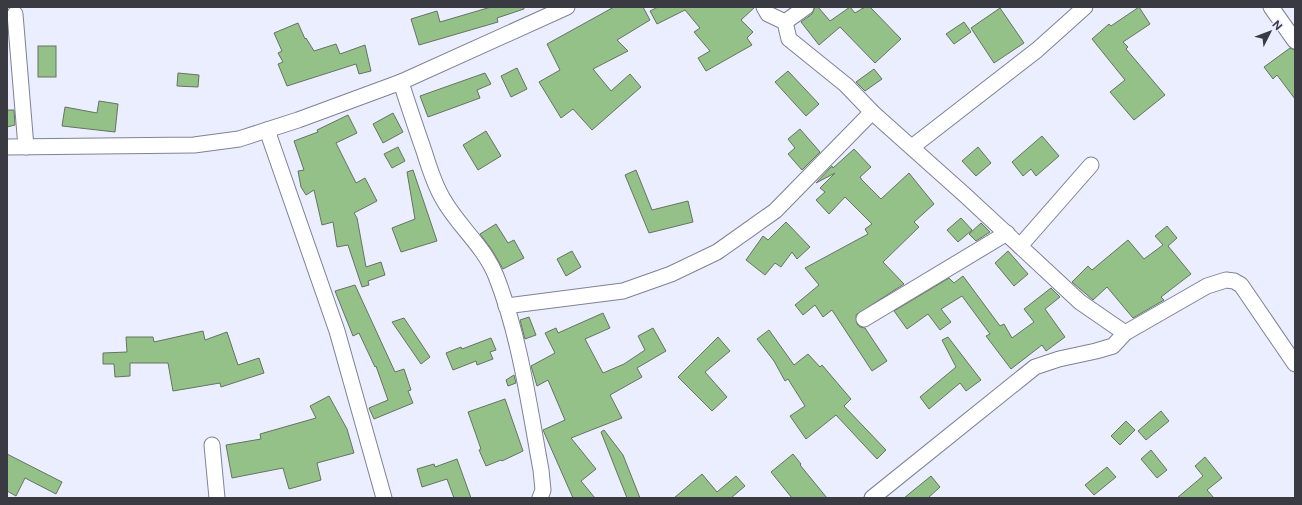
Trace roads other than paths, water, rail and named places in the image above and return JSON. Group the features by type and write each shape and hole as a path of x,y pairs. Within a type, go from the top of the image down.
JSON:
{"street":[{"path":"7,147 194,145 239,139 401,82 567,7"},
{"path":"764,7 768,14 785,22"},
{"path":"785,22 806,7"},
{"path":"912,147 1037,50 1085,7"},
{"path":"1270,7 1295,41"},
{"path":"15,14 26,147"},
{"path":"785,22 789,39 846,85 872,112 1007,233 1080,302 1125,333"},
{"path":"401,82 433,177 442,199 458,221 480,246 495,274 506,306 521,367 541,470 544,496"},
{"path":"506,306 622,291 671,274 717,252 775,211 872,112"},
{"path":"267,130 337,331 384,498"},
{"path":"1020,246 1091,165"},
{"path":"864,319 1007,233"},
{"path":"872,498 1035,367 1060,358 1096,352 1113,346 1125,333 1207,286 1226,280 1234,281 1241,285 1295,364"},
{"path":"212,445 217,498"}]}
